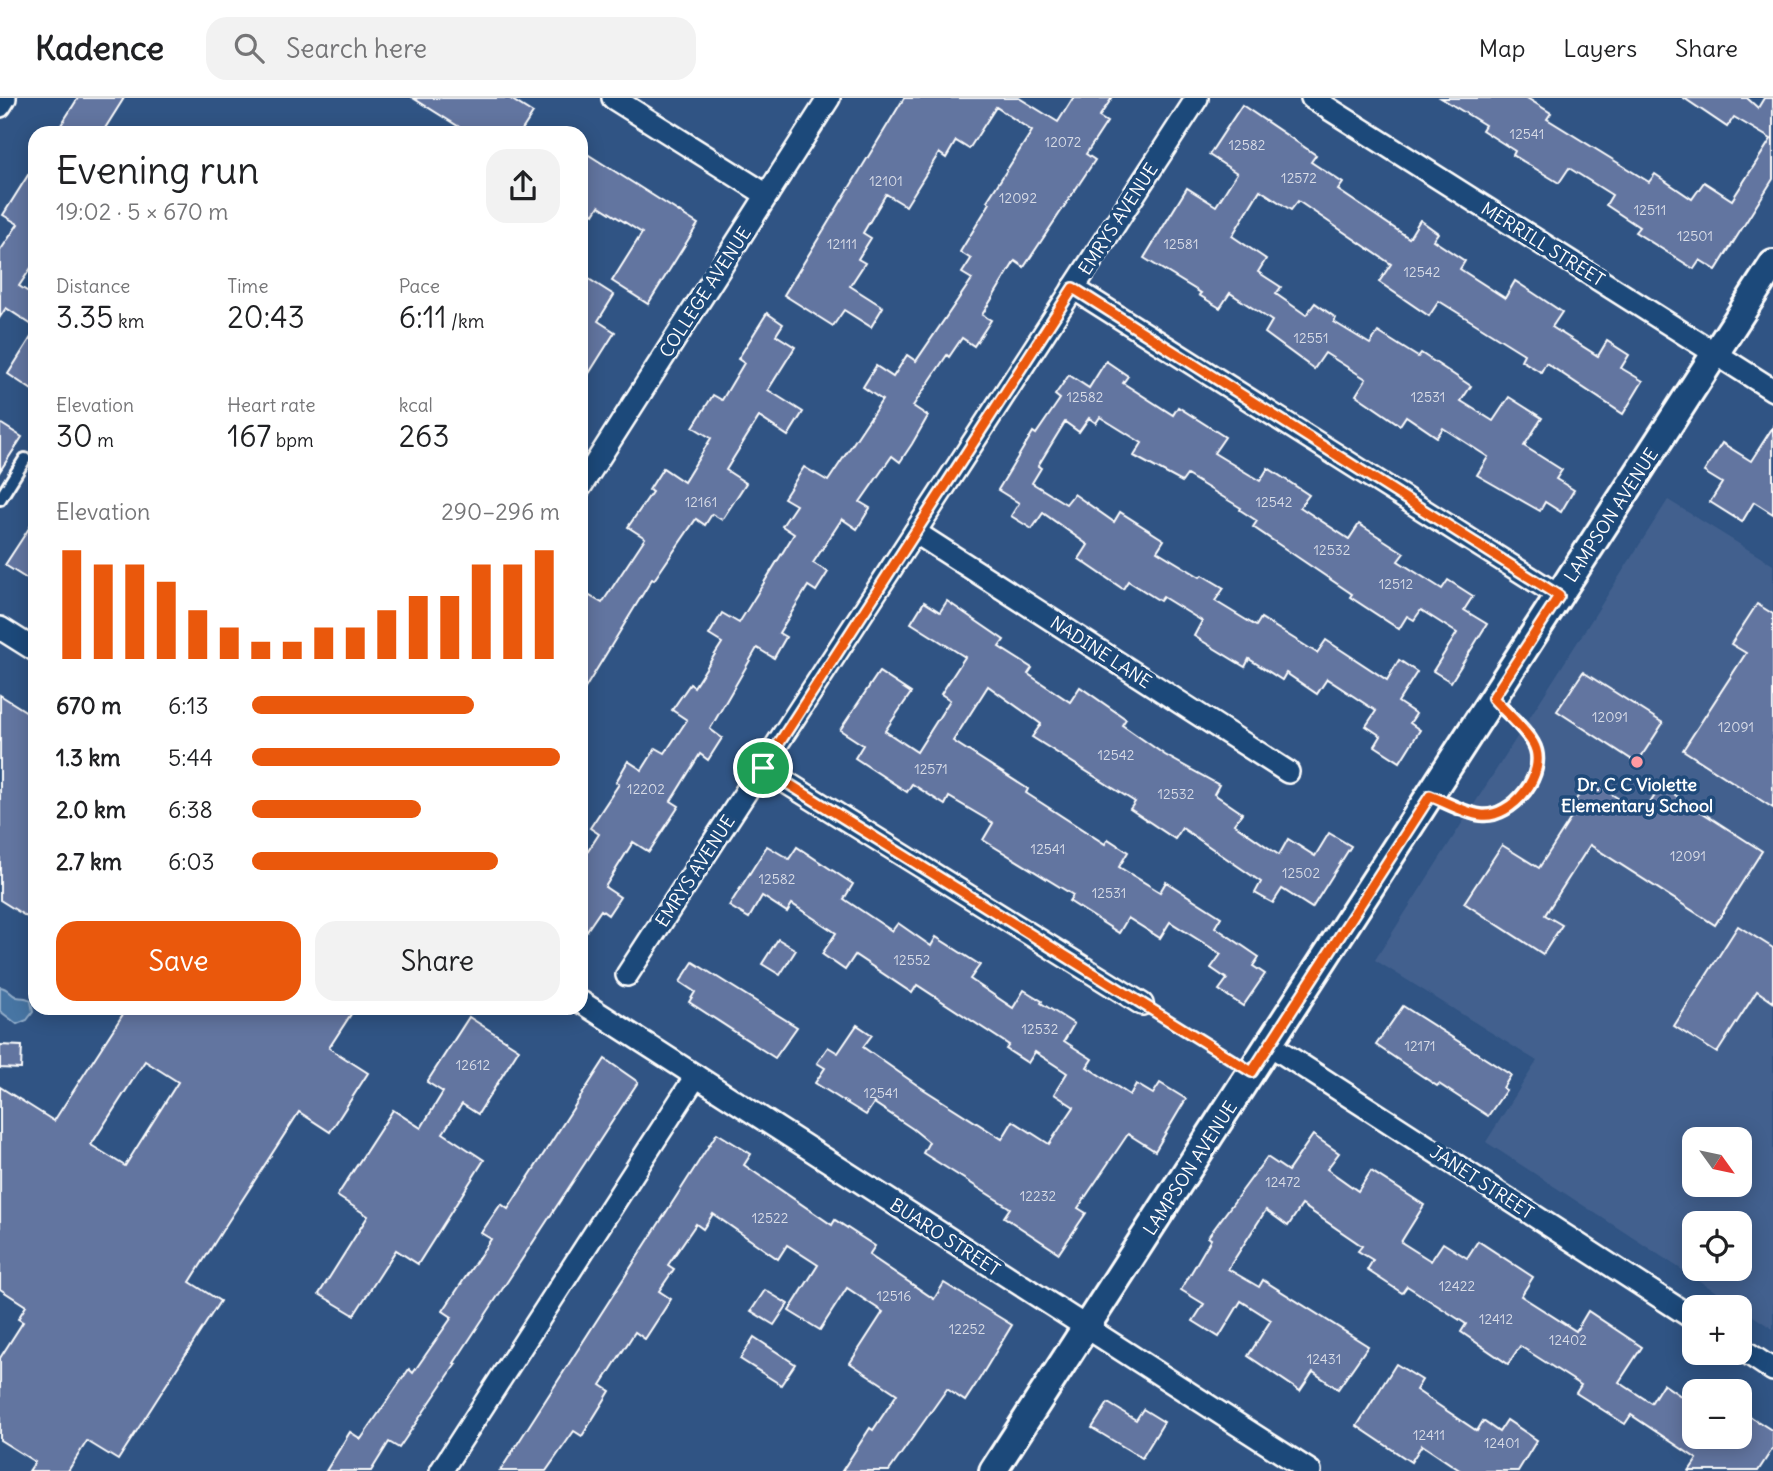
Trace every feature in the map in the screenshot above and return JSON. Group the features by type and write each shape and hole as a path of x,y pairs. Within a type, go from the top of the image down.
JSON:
{"street":[{"path":"0,106 5,98"},
{"path":"613,98 767,195"},
{"name":"COLLEGE AVENUE","path":"588,475 829,98"},
{"name":"EMRYS AVENUE","path":"627,975 1197,98"},
{"name":"MERRILL STREET","path":"1312,98 1773,390"},
{"name":"LAMPSON AVENUE","path":"993,1471 1773,264"},
{"path":"1073,288 1559,596"},
{"name":"NADINE LANE","path":"915,532 1288,772"},
{"path":"0,628 28,646"},
{"path":"763,768 1142,1004"},
{"name":"BUARO STREET","path":"588,1007 1310,1471"},
{"name":"JANET STREET","path":"1270,1045 1682,1311"},
{"path":"441,1471 695,1076"},
{"path":"1752,1356 1773,1370"}],"lane":[{"path":"0,499 24,459"},
{"path":"1430,796 1481,815 1498,813 1526,790 1537,761 1534,744 1493,698"}],"path":[{"path":"1142,1004 1252,1072"}],"shaded area":[{"name":"Dr. C C Violette Elementary School","path":"1668,500 1773,565 1773,1329 1752,1315 1752,1295 1721,1295 1699,1281 1752,1281 1752,1211 1682,1211 1682,1270 1486,1142 1537,1061 1375,960"},
{"path":"0,987 17,997 28,999 28,1015 31,1015 27,1020 17,1024 0,1011"}],"building":[{"path":"78,98 124,98 106,126 60,126"},
{"path":"413,98 509,98 533,113 525,126 458,126"},
{"path":"904,98 1019,98 1058,122 1073,98 1112,98 1099,117 1107,122 1086,154 1095,160 1024,267 1015,261 982,315 991,320 974,346 962,338 949,357 947,355 913,406 928,416 912,444 900,462 892,456 860,502 870,508 857,529 842,519 813,563 828,572 816,591 808,586 779,633 786,637 774,658 757,648 710,729 722,738 708,760 700,754 671,801 679,806 649,852 633,842 605,887 620,897 608,915 601,910 588,929 588,851 599,834 590,828 619,784 616,782 628,761 642,770 656,748 665,753 687,720 672,710 690,684 694,687 722,643 709,635 722,613 739,623 794,534 782,526 796,505 784,498 804,467 828,481 882,400 863,387 876,366 893,377 907,355 916,361 972,279 962,273 971,259 960,252 990,203 987,201 1032,131 996,107 969,149 956,141 946,158 939,153 906,206 886,194 863,233 871,238 858,259 865,263 850,286 883,307 871,327 844,310 833,326 784,295"},
{"path":"1441,98 1527,98 1551,113 1547,119 1649,182 1655,174 1692,199 1704,182 1732,200 1771,139 1734,117 1727,127 1684,98 1747,98 1758,108 1764,98 1773,98 1773,179 1716,270 1700,260 1694,269 1635,232 1639,227 1606,205 1612,195 1569,168 1559,183 1513,155 1515,151 1482,130 1485,125"},
{"path":"1242,105 1316,155 1311,162 1343,183 1338,190 1409,238 1420,220 1438,233 1433,240 1465,261 1460,269 1505,298 1515,281 1562,312 1552,327 1598,356 1607,341 1629,355 1621,368 1643,381 1623,414 1546,363 1541,372 1521,360 1524,354 1439,301 1429,316 1379,282 1391,264 1298,201 1291,210 1260,190 1232,236 1266,259 1258,272 1281,287 1276,294 1306,315 1315,303 1336,318 1334,322 1370,344 1378,332 1418,357 1421,353 1471,386 1461,401 1493,421 1509,397 1542,418 1524,446 1562,470 1556,479 1574,490 1561,512 1545,502 1540,511 1477,475 1488,457 1443,428 1437,437 1406,416 1400,425 1356,395 1366,379 1325,353 1314,369 1265,333 1272,321 1230,293 1220,308 1144,258 1187,188 1216,206 1237,173 1209,155"},
{"path":"588,154 698,224 648,304 612,281 642,233 599,206 594,214 588,211"},
{"path":"28,175 28,272 19,286 28,292 28,322 6,308 0,317 0,251 18,224 3,215"},
{"path":"588,278 614,295 598,321 615,332 588,375"},
{"path":"767,313 783,324 776,335 795,347 768,390 803,412 788,436 759,417 726,470 746,483 722,520 712,514 705,525 696,519 654,580 652,579 588,684 588,595 602,603 645,538 628,527 652,492 649,490 663,468 684,482 711,438 693,427 713,395 722,400 744,363 738,359"},
{"path":"28,342 28,387 8,374"},
{"path":"1106,361 1128,376 1123,383 1173,415 1178,407 1225,437 1214,453 1260,481 1268,468 1309,495 1300,507 1349,539 1359,524 1404,553 1398,561 1442,589 1448,580 1473,596 1464,610 1487,624 1451,682 1433,671 1457,633 1421,610 1414,620 1407,616 1399,629 1253,527 1257,521 1240,510 1241,508 1187,475 1182,482 1134,456 1142,443 1100,417 1096,423 1089,418 1079,432 1065,422 1038,466 1041,468 1032,483 1066,504 1074,494 1114,522 1120,512 1164,540 1157,551 1224,588 1215,601 1256,626 1261,618 1317,653 1326,640 1387,680 1399,660 1417,672 1398,702 1416,714 1410,723 1420,730 1400,762 1375,746 1381,736 1366,726 1376,711 1327,679 1317,694 1286,673 1282,680 1249,659 1245,667 1194,636 1202,621 1163,597 1160,601 1128,581 1123,589 1079,559 1088,545 1043,513 1032,529 1011,516 1019,503 998,490 1033,432 1036,434 1060,399 1055,395 1069,375 1089,388"},
{"path":"0,423 22,437 0,471"},
{"path":"1773,427 1773,514 1754,502 1742,522 1710,502 1722,483 1704,472 1722,443 1751,461"},
{"path":"28,530 28,580 5,565"},
{"path":"947,601 1004,640 999,647 1032,668 1028,674 1070,702 1080,687 1126,719 1122,725 1165,755 1219,785 1214,794 1242,813 1234,824 1279,855 1288,839 1315,856 1329,833 1351,846 1312,908 1282,889 1273,903 1255,893 1261,882 1182,828 1175,839 1130,809 1135,802 1032,737 1041,724 988,686 953,741 1028,789 1026,793 1105,844 1108,839 1128,852 1119,867 1160,892 1166,882 1221,917 1215,927 1259,957 1253,966 1265,974 1243,1006 1219,990 1227,979 1211,968 1221,954 1170,922 1160,938 1128,918 1119,933 1069,901 1073,895 983,840 993,823 949,797 945,805 912,784 907,792 855,758 863,745 840,730 879,672 911,693 885,731 917,752 950,700 941,694 965,657 911,623 924,602 940,612"},
{"path":"1757,604 1773,614 1773,808 1683,750 1746,653 1731,644"},
{"path":"1583,672 1663,723 1637,763 1557,711"},
{"path":"0,695 28,713 28,918 0,900"},
{"path":"1589,780 1643,814 1661,786 1762,851 1715,925 1590,845 1545,915 1562,925 1543,954 1464,903 1502,845 1539,868 1580,804 1575,801"},
{"path":"767,846 789,859 797,847 853,884 844,899 892,931 898,923 931,946 936,937 980,965 970,979 1013,1008 1024,990 1042,1001 1041,1003 1074,1024 1064,1041 1092,1059 1087,1067 1130,1095 1136,1084 1153,1094 1160,1083 1186,1099 1155,1151 1128,1134 1078,1208 1086,1213 1059,1253 1004,1217 1010,1208 923,1153 929,1142 913,1129 874,1103 866,1115 815,1083 825,1068 817,1063 828,1047 838,1053 857,1025 872,1035 863,1047 1002,1139 1013,1121 1049,1144 1074,1107 1054,1094 1067,1073 1035,1052 1028,1063 1006,1049 1009,1045 917,985 912,993 855,955 845,970 822,954 836,933 792,904 787,912 762,896 749,918 729,906"},
{"path":"1738,926 1773,948 1773,1002 1757,991 1717,1053 1674,1026"},
{"path":"778,939 796,950 780,975 762,964"},
{"path":"693,962 797,1027 775,1058 689,1002 695,992 680,982"},
{"path":"1403,1006 1511,1075 1503,1088 1506,1090 1488,1116 1376,1045"},
{"path":"122,1015 350,1015 329,1048 368,1073 330,1132 299,1112 222,1231 190,1282 220,1301 118,1460 87,1441 68,1471 29,1471 35,1462 0,1440 0,1358 23,1322 18,1319 26,1306 0,1289 0,1087 54,1121","holes":["145,1061 178,1082 125,1166 91,1145"]},
{"path":"469,1017 519,1049 478,1114 462,1104 443,1133 484,1160 418,1264 396,1250 354,1315 319,1294 368,1216 337,1196 393,1110 421,1128 443,1092 427,1082"},
{"path":"0,1045 22,1046 21,1069 0,1068"},
{"path":"605,1059 638,1082 454,1363 456,1364 399,1448 389,1442 371,1471 326,1471 350,1432 361,1439 409,1369 413,1373 452,1317 443,1311 491,1239 481,1233 501,1204 508,1209"},
{"path":"717,1133 751,1154 744,1165 832,1225 835,1220 875,1246 869,1255 934,1299 944,1283 1012,1325 980,1378 965,1401 947,1389 889,1471 842,1471 870,1428 873,1430 897,1394 850,1363 883,1312 847,1288 820,1330 789,1311 818,1265 787,1245 778,1259 713,1214 703,1229 696,1224 668,1265 674,1269 659,1291 671,1299 645,1339 635,1332 601,1385 610,1391 582,1436 574,1431 546,1471 500,1471"},
{"path":"1313,1135 1339,1153 1327,1169 1358,1191 1371,1171 1424,1205 1401,1242 1431,1261 1443,1243 1467,1258 1478,1241 1533,1277 1521,1296 1576,1331 1588,1311 1642,1347 1619,1382 1651,1403 1663,1384 1682,1397 1682,1449 1631,1415 1625,1424 1576,1393 1581,1385 1520,1346 1508,1364 1461,1332 1466,1324 1407,1286 1402,1293 1367,1270 1373,1260 1358,1251 1362,1246 1302,1205 1288,1226 1266,1210 1228,1269 1259,1287 1263,1280 1368,1346 1338,1389 1313,1372 1300,1391 1248,1356 1271,1320 1241,1301 1219,1337 1193,1321 1204,1304 1181,1290 1211,1239 1208,1237 1267,1157 1288,1171"},
{"path":"765,1290 788,1304 774,1325 751,1311"},
{"path":"754,1337 795,1364 781,1385 740,1359"},
{"path":"1396,1364 1422,1380 1416,1390 1477,1431 1483,1421 1499,1432 1507,1420 1537,1440 1518,1471 1461,1471 1422,1445 1411,1462 1357,1426"},
{"path":"1108,1403 1136,1420 1143,1409 1164,1422 1142,1458 1092,1428"},
{"path":"1752,1418 1773,1431 1773,1448 1758,1471 1689,1471 1697,1459 1682,1449 1752,1449"}],"place":[{"name":"Dr. C C Violette Elementary School","path":"1637,762"}],"route":[{"path":"1073,288 1559,596 1493,698 1534,744 1537,761 1526,790 1498,813 1481,815 1430,796 1252,1072 763,768 1073,288"}]}
